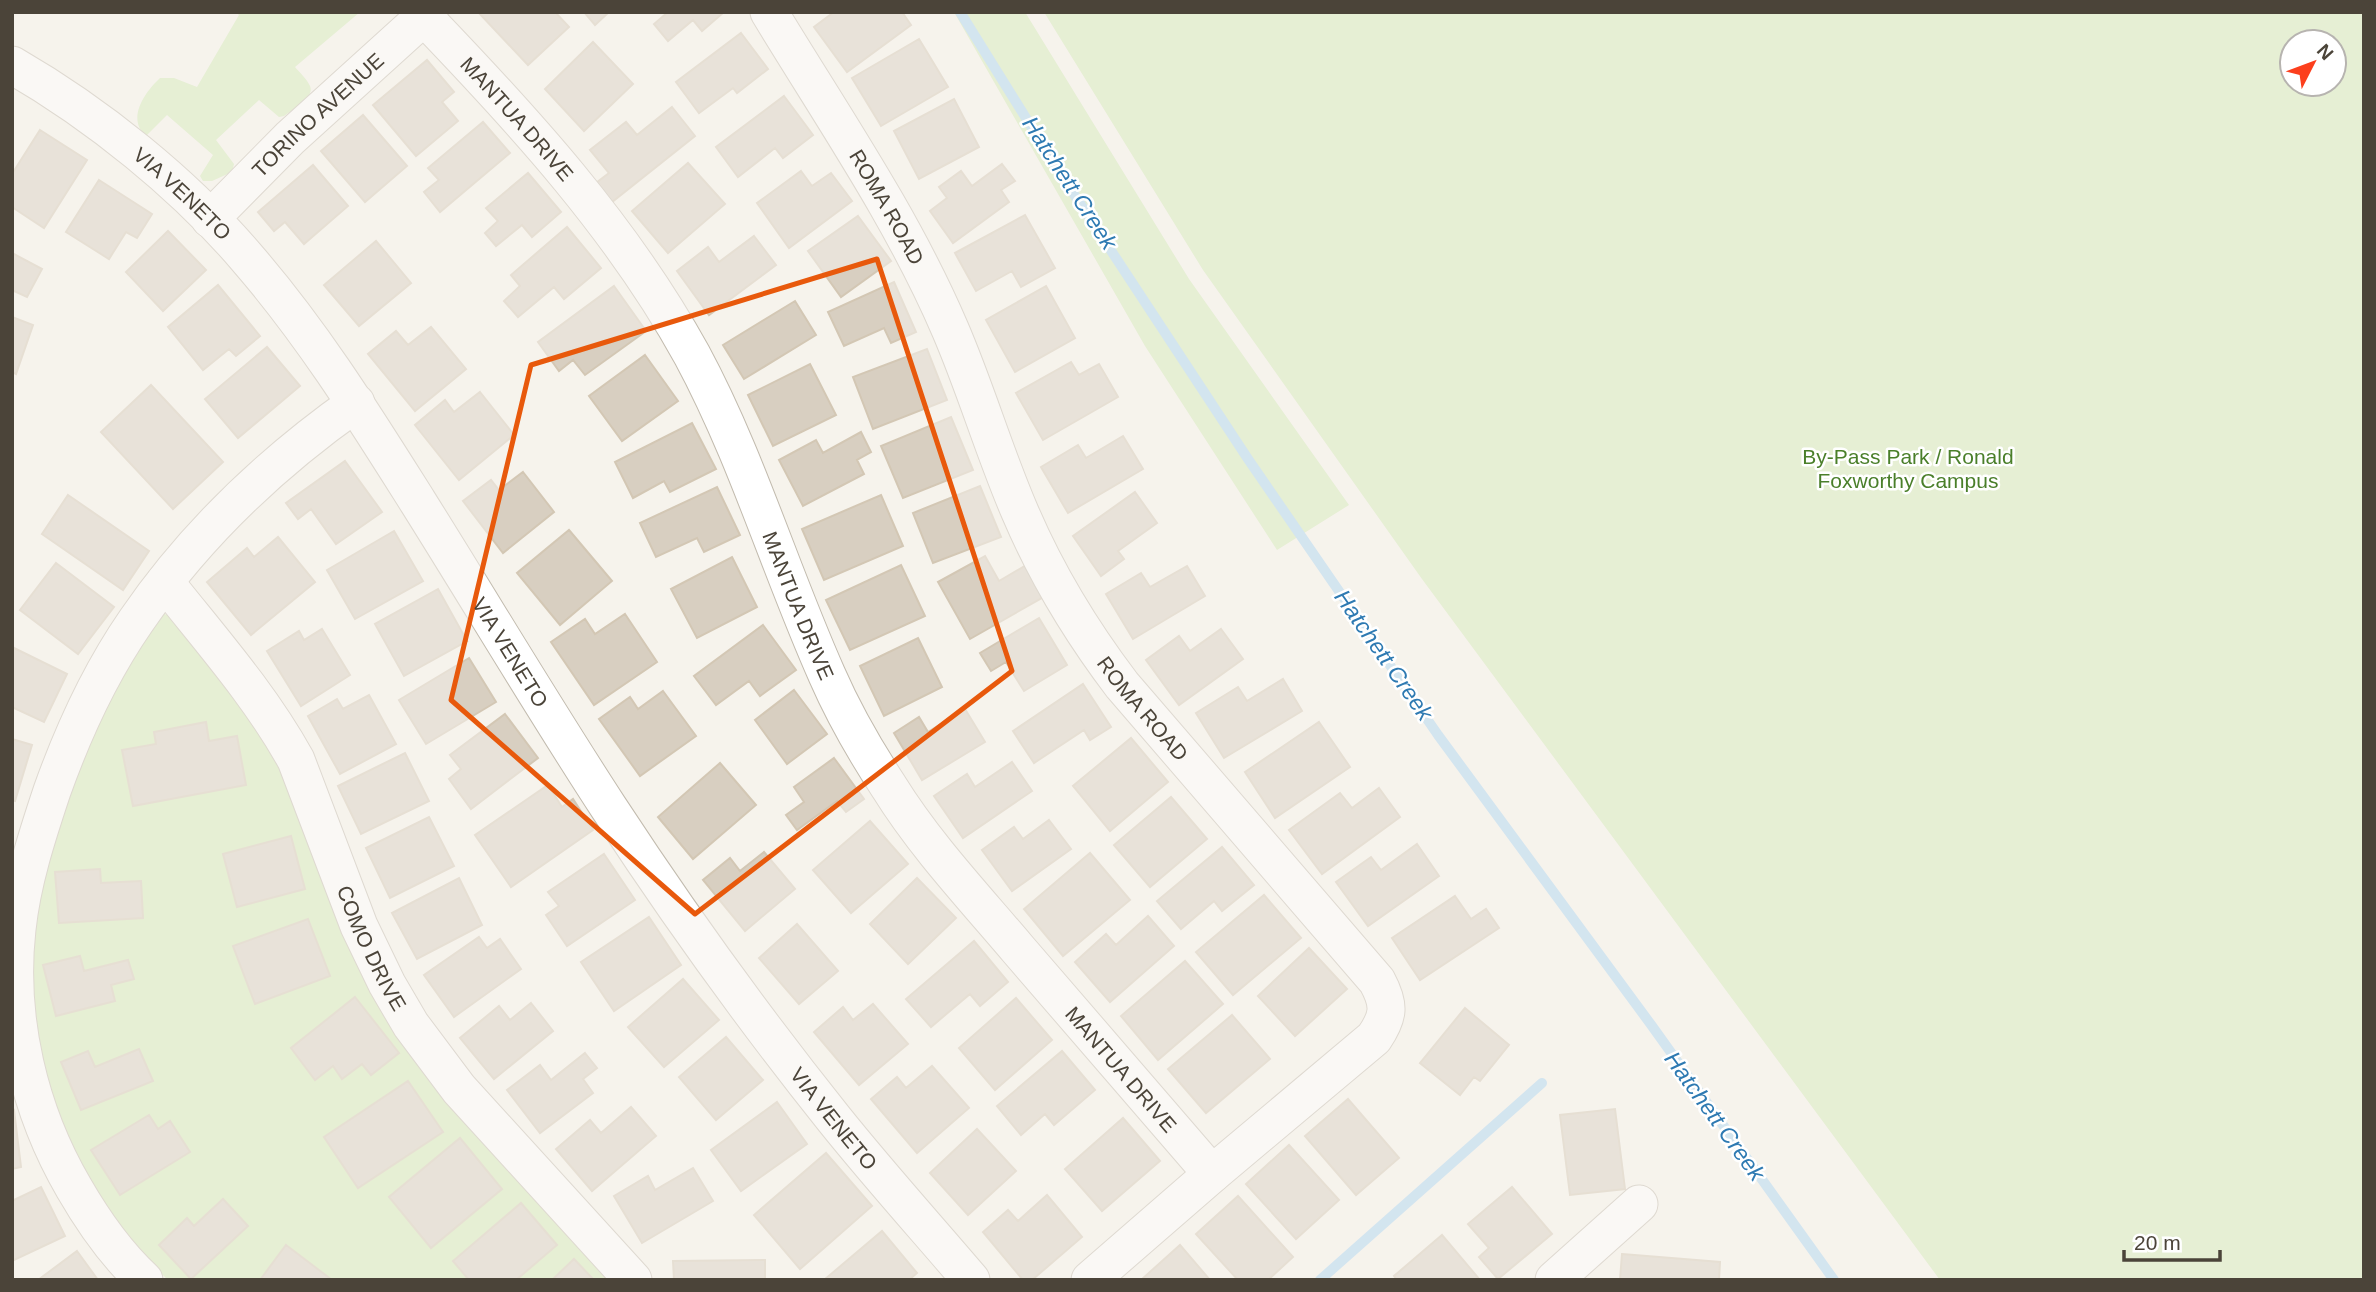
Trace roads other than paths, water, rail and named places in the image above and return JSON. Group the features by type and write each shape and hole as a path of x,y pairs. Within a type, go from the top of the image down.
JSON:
{"street":[{"name":"ROMA ROAD","path":"769,12 903,230 950,329 1021,514 1050,575 1085,632 1122,685 1377,981 1385,995 1387,1011 1383,1025 1374,1038 1090,1280"},
{"name":"MANTUA DRIVE","path":"427,14 566,172 638,269 685,345 733,444 828,678 890,789 966,888 1212,1174"},
{"name":"TORINO AVENUE","path":"210,219 290,138 427,14"},
{"name":"VIA VENETO","path":"18,81 106,129 158,172 210,219 282,301 356,403 608,807 702,946 834,1120 971,1280"},
{"path":"144,1280 112,1245 84,1205 53,1150 31,1090 17,1004 15,962 17,929 31,858 64,759 109,664 136,621 198,542 259,480 323,426 356,403"},
{"name":"COMO DRIVE","path":"165,582 256,695 283,736 296,760 370,952 411,1025 459,1090 633,1280"},
{"path":"1554,1280 1639,1205"}],"waterway":[{"name":"Hatchett Creek","path":"960,12 1062,176 1248,459 1438,735 1834,1280"},
{"path":"1320,1280 1542,1083"}],"park label":[{"name":"By-Pass Park / Ronald Foxworthy Campus","path":"1908,468"}]}
